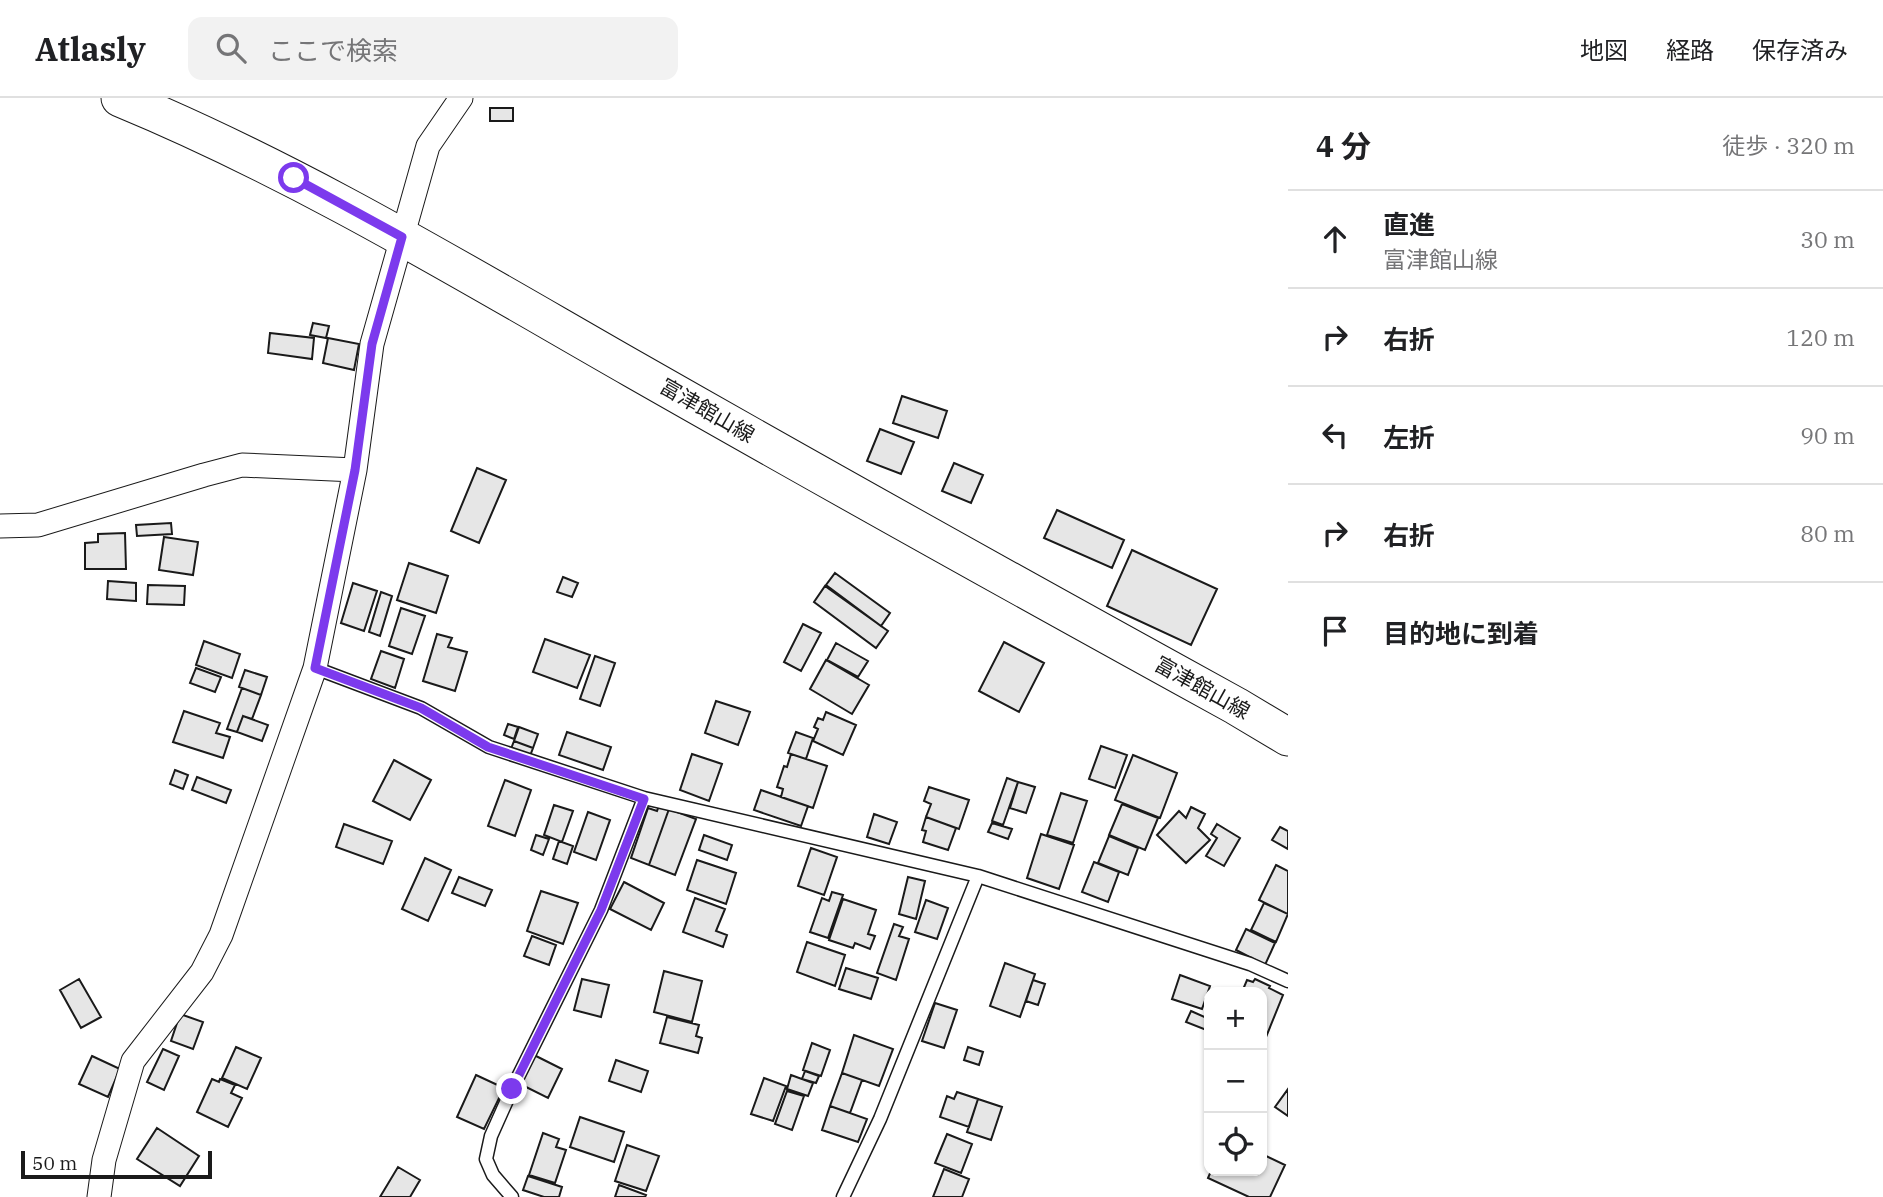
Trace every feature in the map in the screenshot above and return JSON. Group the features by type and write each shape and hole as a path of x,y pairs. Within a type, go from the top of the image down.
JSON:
{"main road":[{"name":"富津館山線","path":"120,98 294,178 402,237 828,480 1288,737"}],"street":[{"path":"99,1197 104,1160 133,1061 202,972 221,934 315,668 355,470 372,344 428,146 460,98"},
{"path":"0,526 38,525 242,465 355,470"}],"lane":[{"path":"315,668 421,708 488,747 644,799 978,876 1250,964 1288,981"},
{"path":"512,1197 493,1175 486,1159 491,1136 601,910 644,799"},
{"path":"843,1197 880,1119 978,876"}],"building":[{"path":"490,108 513,108 513,121 490,121"},
{"path":"313,323 329,326 326,338 310,335"},
{"path":"270,333 314,338 312,359 268,353"},
{"path":"328,338 359,344 354,370 323,363"},
{"path":"902,396 947,411 938,438 893,423"},
{"path":"880,429 914,442 901,474 867,461"},
{"path":"954,463 983,475 971,503 942,491"},
{"path":"477,468 506,480 479,543 451,531"},
{"path":"1057,510 1124,540 1112,568 1044,538"},
{"path":"171,523 172,534 137,536 136,525"},
{"path":"125,533 126,569 85,569 85,543 98,542 98,534"},
{"path":"164,537 198,542 193,575 159,570"},
{"path":"1132,550 1217,589 1191,645 1107,606"},
{"path":"409,563 448,576 436,613 397,600"},
{"path":"835,573 890,613 881,626 826,585"},
{"path":"563,577 578,583 572,597 557,592"},
{"path":"108,581 136,583 136,601 107,599"},
{"path":"353,583 377,591 364,631 341,623"},
{"path":"148,585 185,586 184,605 147,604"},
{"path":"825,586 888,631 876,648 814,602"},
{"path":"381,592 392,596 380,636 369,632"},
{"path":"401,608 425,616 412,654 389,646"},
{"path":"803,624 821,633 801,671 784,662"},
{"path":"437,634 452,638 448,647 467,652 455,691 423,681"},
{"path":"545,639 590,655 577,688 533,672"},
{"path":"204,641 240,654 232,678 196,665"},
{"path":"1004,642 1044,663 1019,712 979,691"},
{"path":"836,643 868,661 858,677 827,660"},
{"path":"381,651 404,659 395,688 371,679"},
{"path":"595,656 615,663 600,706 580,699"},
{"path":"826,660 869,685 852,714 810,689"},
{"path":"196,668 221,677 215,692 190,683"},
{"path":"245,670 267,677 261,695 239,687"},
{"path":"242,688 261,695 252,719 243,716 237,732 227,729"},
{"path":"716,701 750,712 738,745 705,733"},
{"path":"184,711 220,723 216,733 230,737 223,758 173,742"},
{"path":"826,712 856,725 843,755 813,741 818,729 814,727 818,718 823,720"},
{"path":"243,716 268,725 262,741 237,732"},
{"path":"508,724 518,727 514,739 504,735"},
{"path":"519,727 538,734 533,748 514,741"},
{"path":"567,732 611,747 603,770 559,755"},
{"path":"796,732 813,738 806,759 788,753"},
{"path":"514,741 533,748 530,756 511,749"},
{"path":"1101,746 1127,755 1115,788 1089,779"},
{"path":"692,754 722,764 709,801 680,790"},
{"path":"791,754 827,766 813,808 781,797 783,789 777,787"},
{"path":"1133,755 1177,773 1160,818 1115,800"},
{"path":"394,760 431,780 410,820 373,801"},
{"path":"175,770 188,775 183,789 170,784"},
{"path":"197,777 231,790 226,803 192,790"},
{"path":"1007,778 1018,782 1003,825 992,821"},
{"path":"505,780 531,790 515,836 488,826"},
{"path":"1018,782 1035,787 1026,813 1010,808"},
{"path":"929,787 969,800 959,829 926,817 931,804 924,801"},
{"path":"761,790 808,806 801,826 754,810"},
{"path":"1061,793 1087,801 1073,843 1047,835"},
{"path":"1122,804 1158,818 1145,850 1109,835"},
{"path":"554,805 573,811 562,842 544,835"},
{"path":"659,806 669,809 649,865 631,858 648,808 657,811"},
{"path":"1191,807 1205,814 1198,828 1210,840 1186,863 1157,835 1179,811 1186,818"},
{"path":"669,809 696,819 675,875 649,865"},
{"path":"588,812 610,820 596,860 574,852"},
{"path":"874,814 897,822 889,844 867,837"},
{"path":"926,817 956,828 948,850 923,842 926,831 922,830"},
{"path":"992,823 1012,829 1008,839 988,832"},
{"path":"344,824 392,841 383,864 336,847"},
{"path":"1217,824 1240,838 1224,866 1206,856 1217,838 1211,834"},
{"path":"1280,827 1288,831 1288,849 1272,840"},
{"path":"1041,834 1074,845 1059,889 1027,878"},
{"path":"536,835 549,839 543,855 531,850"},
{"path":"704,835 732,845 727,860 699,850"},
{"path":"1109,836 1138,848 1128,875 1098,863"},
{"path":"559,841 573,846 567,864 553,859"},
{"path":"811,848 837,857 824,895 798,886"},
{"path":"425,858 451,870 428,921 402,909"},
{"path":"697,860 736,873 726,904 687,890"},
{"path":"1094,862 1119,872 1108,902 1082,892"},
{"path":"1276,865 1288,871 1288,914 1259,900"},
{"path":"459,877 492,890 485,906 452,893"},
{"path":"908,877 925,881 916,919 899,914"},
{"path":"624,882 664,903 651,930 610,909"},
{"path":"541,891 578,903 563,944 527,931"},
{"path":"832,892 843,895 828,938 810,932 822,898 829,901"},
{"path":"695,898 725,909 716,931 727,935 723,947 683,932"},
{"path":"843,899 876,910 868,934 875,936 870,949 855,943 853,948 829,940"},
{"path":"926,900 948,908 937,939 915,932"},
{"path":"1264,903 1288,914 1276,942 1251,930"},
{"path":"894,924 903,927 899,936 909,939 896,980 877,973"},
{"path":"1246,929 1275,943 1265,965 1236,950"},
{"path":"532,936 556,945 549,965 524,956"},
{"path":"807,942 845,955 835,986 797,972"},
{"path":"1005,963 1035,974 1020,1017 990,1006"},
{"path":"846,968 878,978 871,999 839,989"},
{"path":"664,971 702,981 692,1022 654,1012"},
{"path":"1180,975 1210,986 1204,987 1202,1009 1172,999"},
{"path":"79,979 101,1017 81,1028 60,990"},
{"path":"582,979 609,985 601,1017 574,1010"},
{"path":"1255,979 1283,995 1267,1035 1267,987 1244,987 1247,980 1253,982"},
{"path":"1033,980 1045,984 1038,1005 1026,1001"},
{"path":"935,1003 957,1010 944,1048 922,1041"},
{"path":"1191,1011 1204,1017 1204,1029 1186,1022"},
{"path":"180,1014 203,1022 193,1049 171,1041"},
{"path":"667,1017 699,1025 696,1036 702,1038 698,1053 660,1043"},
{"path":"854,1035 893,1049 879,1086 842,1073"},
{"path":"812,1043 830,1050 821,1076 803,1070"},
{"path":"236,1047 261,1058 247,1089 222,1078"},
{"path":"968,1047 983,1052 979,1065 964,1060"},
{"path":"163,1049 179,1056 164,1090 147,1082"},
{"path":"534,1055 562,1069 548,1098 520,1084"},
{"path":"92,1056 120,1069 108,1097 79,1084"},
{"path":"616,1060 648,1071 641,1092 609,1081"},
{"path":"805,1071 819,1076 816,1083 802,1079"},
{"path":"842,1073 862,1080 850,1113 830,1106"},
{"path":"476,1075 504,1088 484,1129 457,1117"},
{"path":"791,1075 813,1083 808,1096 787,1089"},
{"path":"764,1078 786,1086 773,1121 751,1114"},
{"path":"212,1079 235,1085 231,1093 242,1098 228,1127 197,1112"},
{"path":"1288,1089 1288,1116 1275,1107"},
{"path":"787,1091 804,1096 792,1130 775,1124"},
{"path":"957,1092 978,1099 969,1127 940,1117 947,1096 954,1099"},
{"path":"978,1099 1002,1107 991,1140 967,1132"},
{"path":"830,1106 867,1119 858,1142 822,1130"},
{"path":"580,1117 624,1132 614,1162 570,1147"},
{"path":"157,1128 199,1156 180,1186 137,1159"},
{"path":"543,1133 559,1139 556,1147 566,1150 555,1183 529,1175"},
{"path":"947,1134 972,1144 961,1173 935,1163"},
{"path":"627,1145 659,1156 646,1191 615,1181"},
{"path":"1267,1156 1285,1165 1270,1197 1249,1197 1208,1178 1267,1176"},
{"path":"398,1167 420,1180 410,1197 380,1197"},
{"path":"944,1169 969,1179 962,1197 933,1197"},
{"path":"528,1176 562,1187 559,1197 544,1197 523,1190"},
{"path":"619,1185 646,1195 615,1197"}],"route":[{"path":"294,178 402,237 372,344 355,470 315,668 421,708 488,747 644,799 601,910 512,1089"}]}
